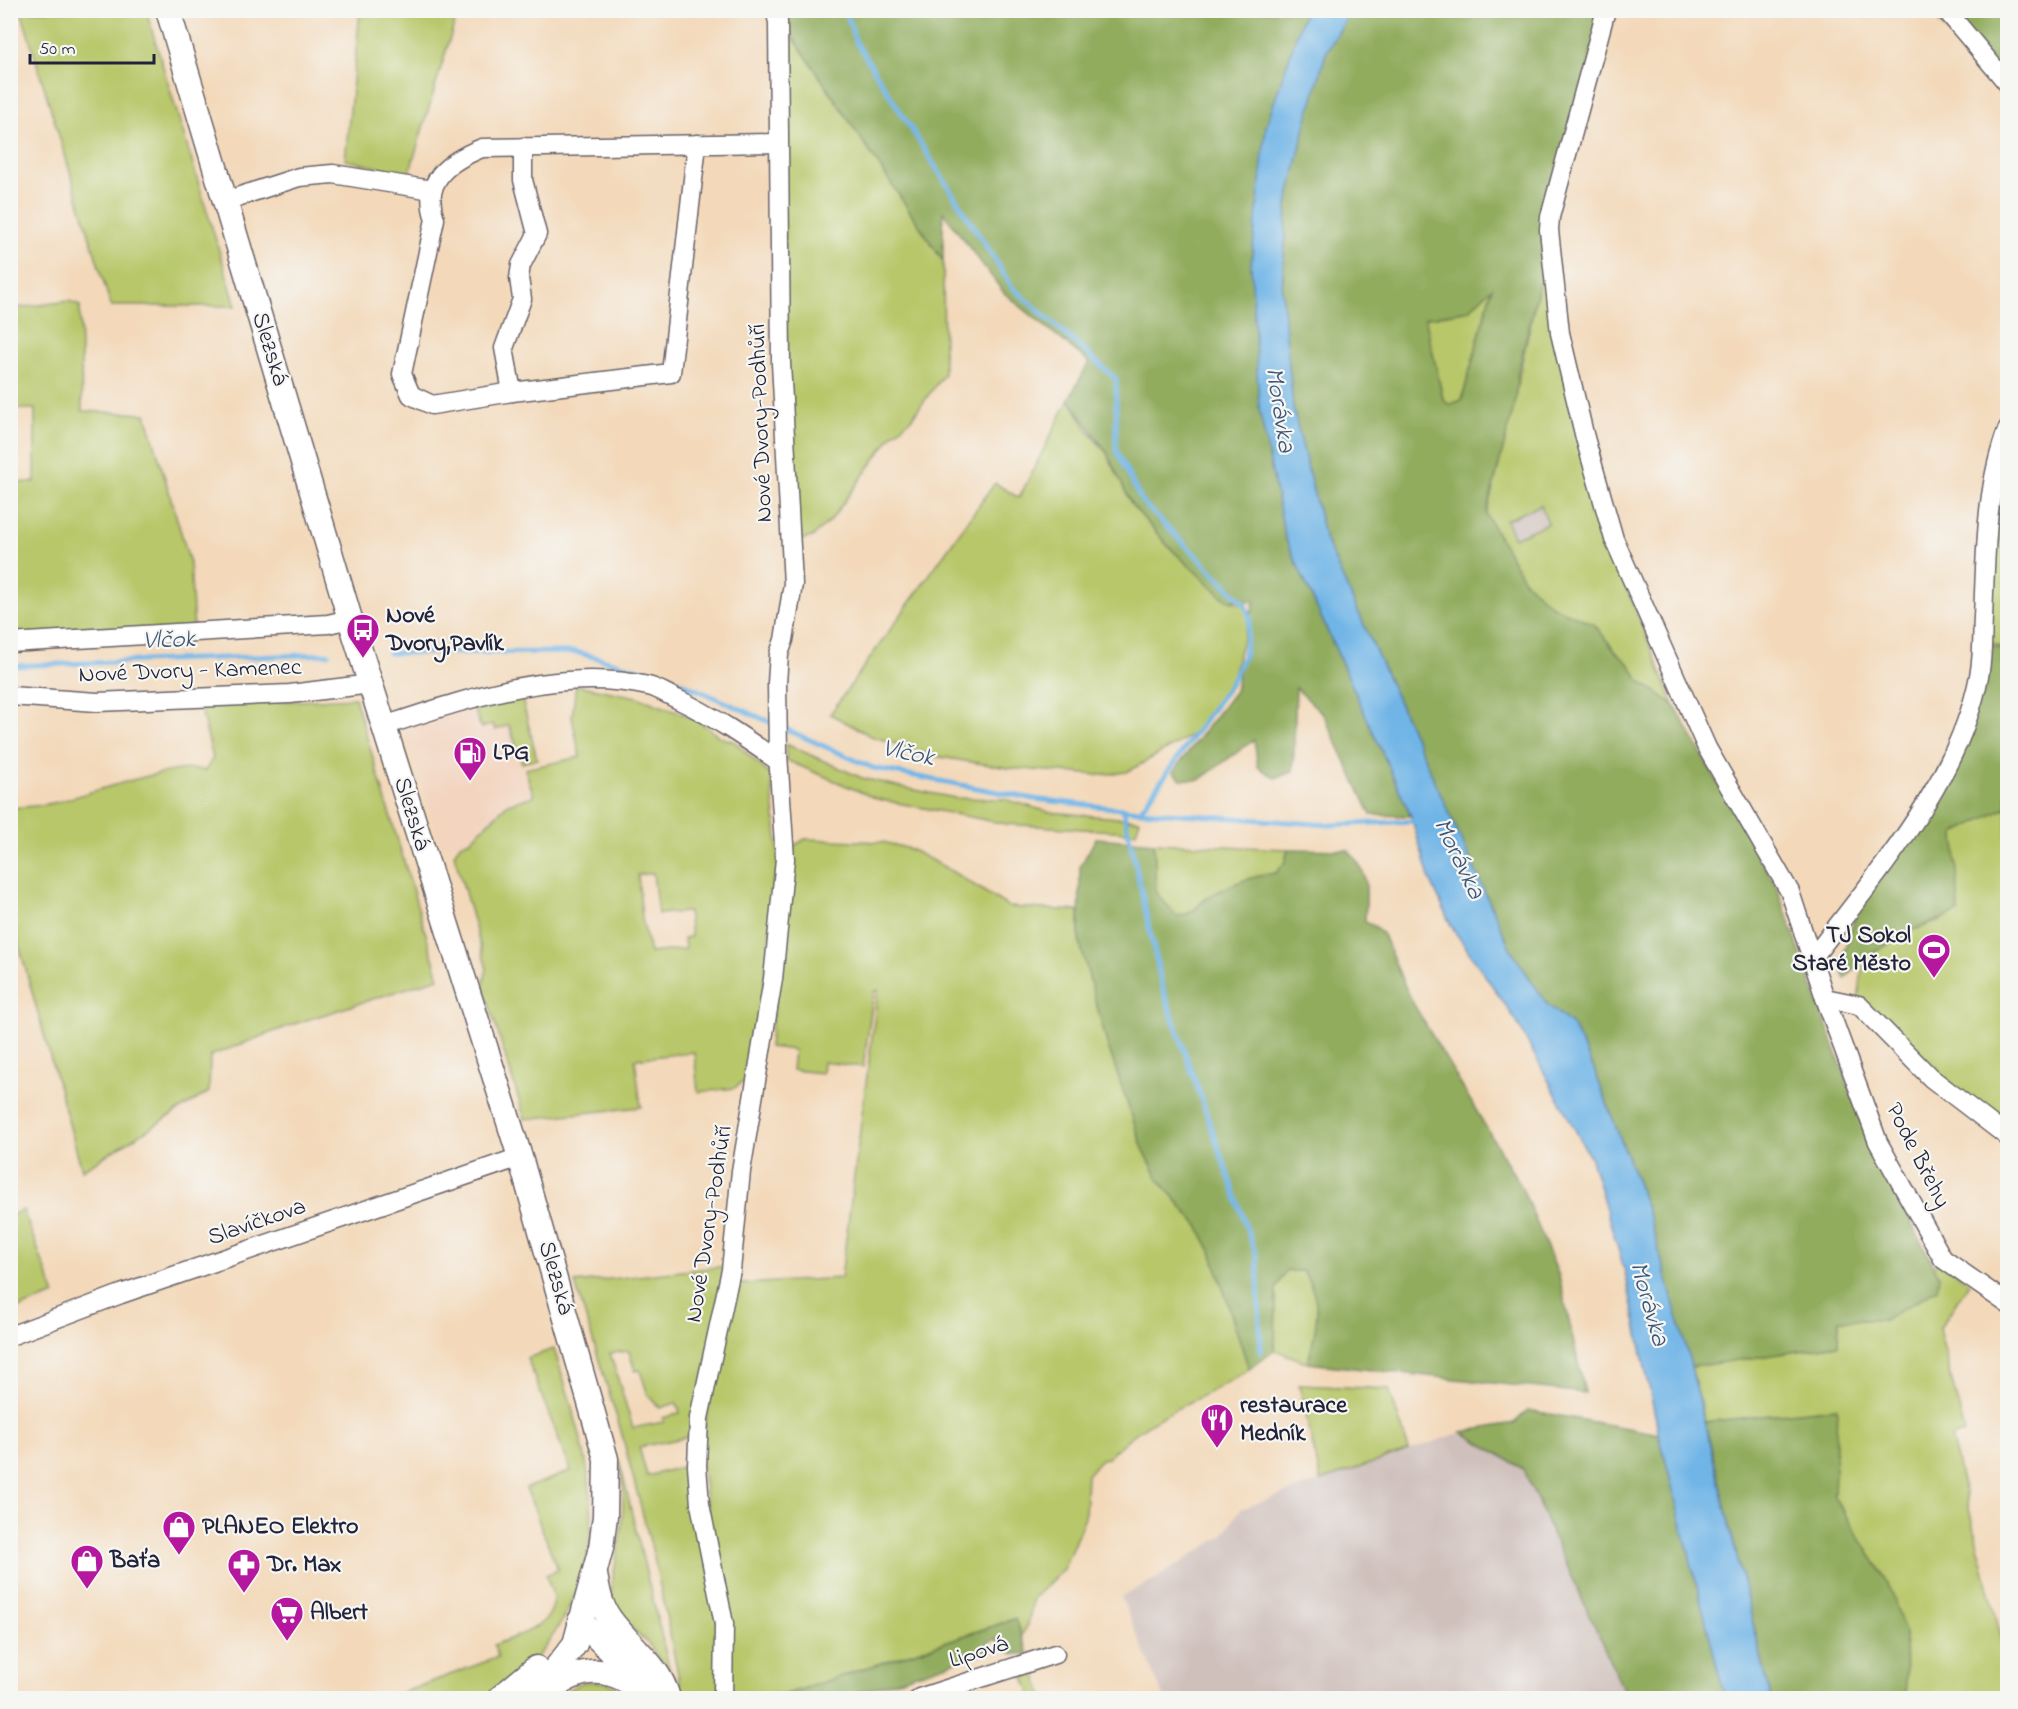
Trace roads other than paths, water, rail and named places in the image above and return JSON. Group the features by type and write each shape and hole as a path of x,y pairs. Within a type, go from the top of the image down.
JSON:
{"main road":[{"name":"Slezská","path":"168,10 350,619 520,1157 606,1460 605,1516 595,1573 575,1644 546,1681 526,1698"},
{"path":"595,1573 602,1605 610,1620 654,1667 664,1684 668,1698"},
{"path":"500,1698 530,1675 560,1639 580,1621 610,1620"},
{"path":"580,1621 657,1698"},
{"path":"541,1698 571,1677 597,1672 625,1678 647,1698"}],"street":[{"name":"Nové Dvory-Podhůří","path":"723,1698 724,1624 700,1504 697,1466 699,1418 731,1270 741,1171 772,979 785,859 778,757 779,654 784,640 794,584 781,363 778,22 775,10"},
{"name":"Pode Břehy","path":"1606,10 1550,217 1549,230 1560,333 1585,438 1614,539 1707,748 1790,892 1825,998 1878,1142 1943,1259 2007,1304"},
{"path":"1946,10 2007,84"},
{"path":"697,144 670,373 512,392 432,405 411,395 402,374 435,219 430,200 432,190 439,176 462,156 482,148 697,144 778,143"},
{"path":"512,392 504,348 522,298 519,278 521,265 537,234 523,180 523,147"},
{"path":"225,201 299,177 333,174 432,190"},
{"path":"1812,959 1917,821 1941,777 1973,703 1980,673 1985,576 1994,478 1998,454 2007,428"},
{"name":"Nové Dvory - Kamenec","path":"10,643 175,635 328,624 350,619"},
{"path":"384,726 435,709 542,683 594,679 650,686 714,717 778,757"},
{"name":"Nové Dvory - Kamenec","path":"10,696 97,702 290,694 371,684"},
{"name":"Pode Břehy","path":"1825,998 1859,1005 1931,1078 2007,1137"},
{"name":"Slavíčkova","path":"10,1336 121,1294 520,1157"},
{"name":"Lipová","path":"919,1698 1055,1654"}],"water":[{"name":"Morávka","path":"1305,11 1351,11 1326,53 1305,126 1287,206 1282,290 1293,408 1325,539 1512,952 1547,1004 1572,1025 1594,1069 1647,1209 1690,1362 1771,1698 1725,1698 1659,1434 1625,1272 1591,1159 1515,1019 1451,926 1429,877 1411,816 1285,537 1259,408 1251,265 1266,126"}],"waterway":[{"path":"845,10 856,42 1012,287 1116,379 1116,450 1142,502 1244,603 1250,618 1244,655 1231,683 1140,811"},
{"name":"Vlčok","path":"389,653 576,652 673,679 873,768 1034,799 1140,811 1330,825 1418,821"},
{"name":"Vlčok","path":"10,666 329,654"},
{"path":"1123,808 1163,990 1257,1257 1261,1352"}],"place":[{"name":"Nové Dvory,Pavlík","path":"363,659"},
{"name":"LPG","path":"470,782"},
{"name":"TJ Sokol Staré Město","path":"1934,979"},
{"name":"restaurace Medník","path":"1217,1449"},
{"name":"PLANEO Elektro","path":"179,1556"},
{"name":"Baťa","path":"87,1590"},
{"name":"Dr. Max","path":"244,1594"},
{"name":"Albert","path":"287,1642"}]}
